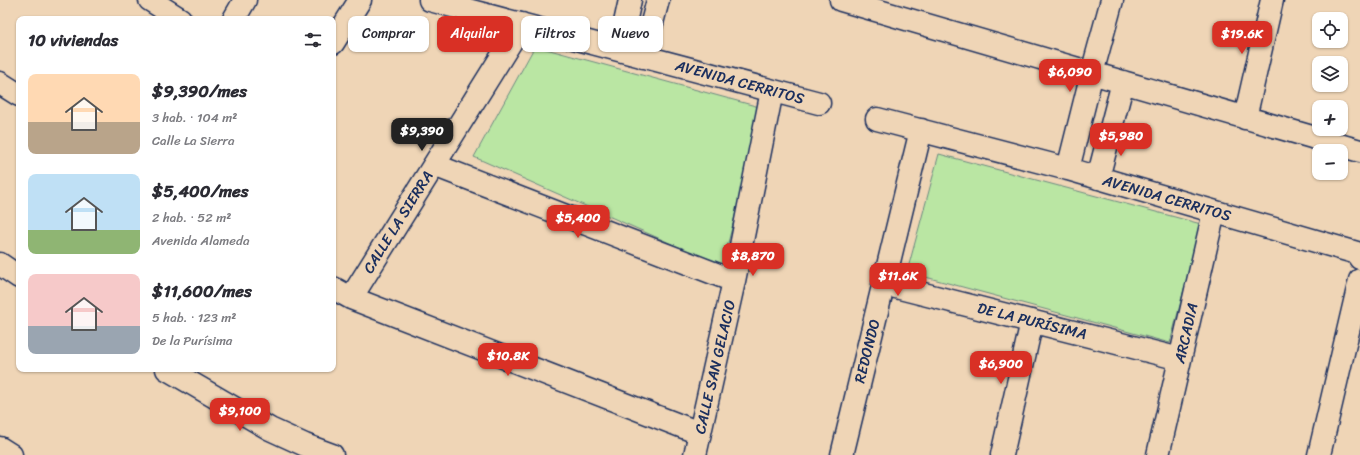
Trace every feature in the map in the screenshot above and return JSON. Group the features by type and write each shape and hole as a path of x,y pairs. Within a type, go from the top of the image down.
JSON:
{"street":[{"path":"150,0 175,16"},
{"path":"236,16 245,0"},
{"path":"336,38 360,0"},
{"name":"AVENIDA CERRITOS","path":"430,0 521,24"},
{"path":"626,16 630,0"},
{"path":"644,57 658,0"},
{"path":"841,0 1360,151"},
{"path":"1068,169 1112,0"},
{"path":"1245,118 1272,0"},
{"name":"CALLE LA SIERRA","path":"342,293 434,165 521,26"},
{"name":"AVENIDA CERRITOS","path":"626,52 819,103"},
{"path":"1098,178 1123,82"},
{"path":"0,83 16,93"},
{"name":"CALLE SAN GELACIO","path":"694,455 734,281 772,91"},
{"name":"AVENIDA CERRITOS","path":"878,119 1068,169 1357,253 1360,258"},
{"name":"REDONDO","path":"842,455 921,130"},
{"path":"434,165 734,281"},
{"name":"ARCADIA","path":"1158,455 1214,212"},
{"path":"0,264 16,275"},
{"path":"1319,455 1360,280"},
{"name":"DE LA PURÍSIMA","path":"884,284 1180,359"},
{"path":"342,293 699,433"},
{"path":"1002,455 1032,321"},
{"path":"172,372 270,429 332,455"},
{"path":"0,448 11,455"}],"green space":[{"path":"532,52 557,52 763,108 722,266 474,157"},
{"path":"939,154 1201,224 1170,343 907,272"}]}
